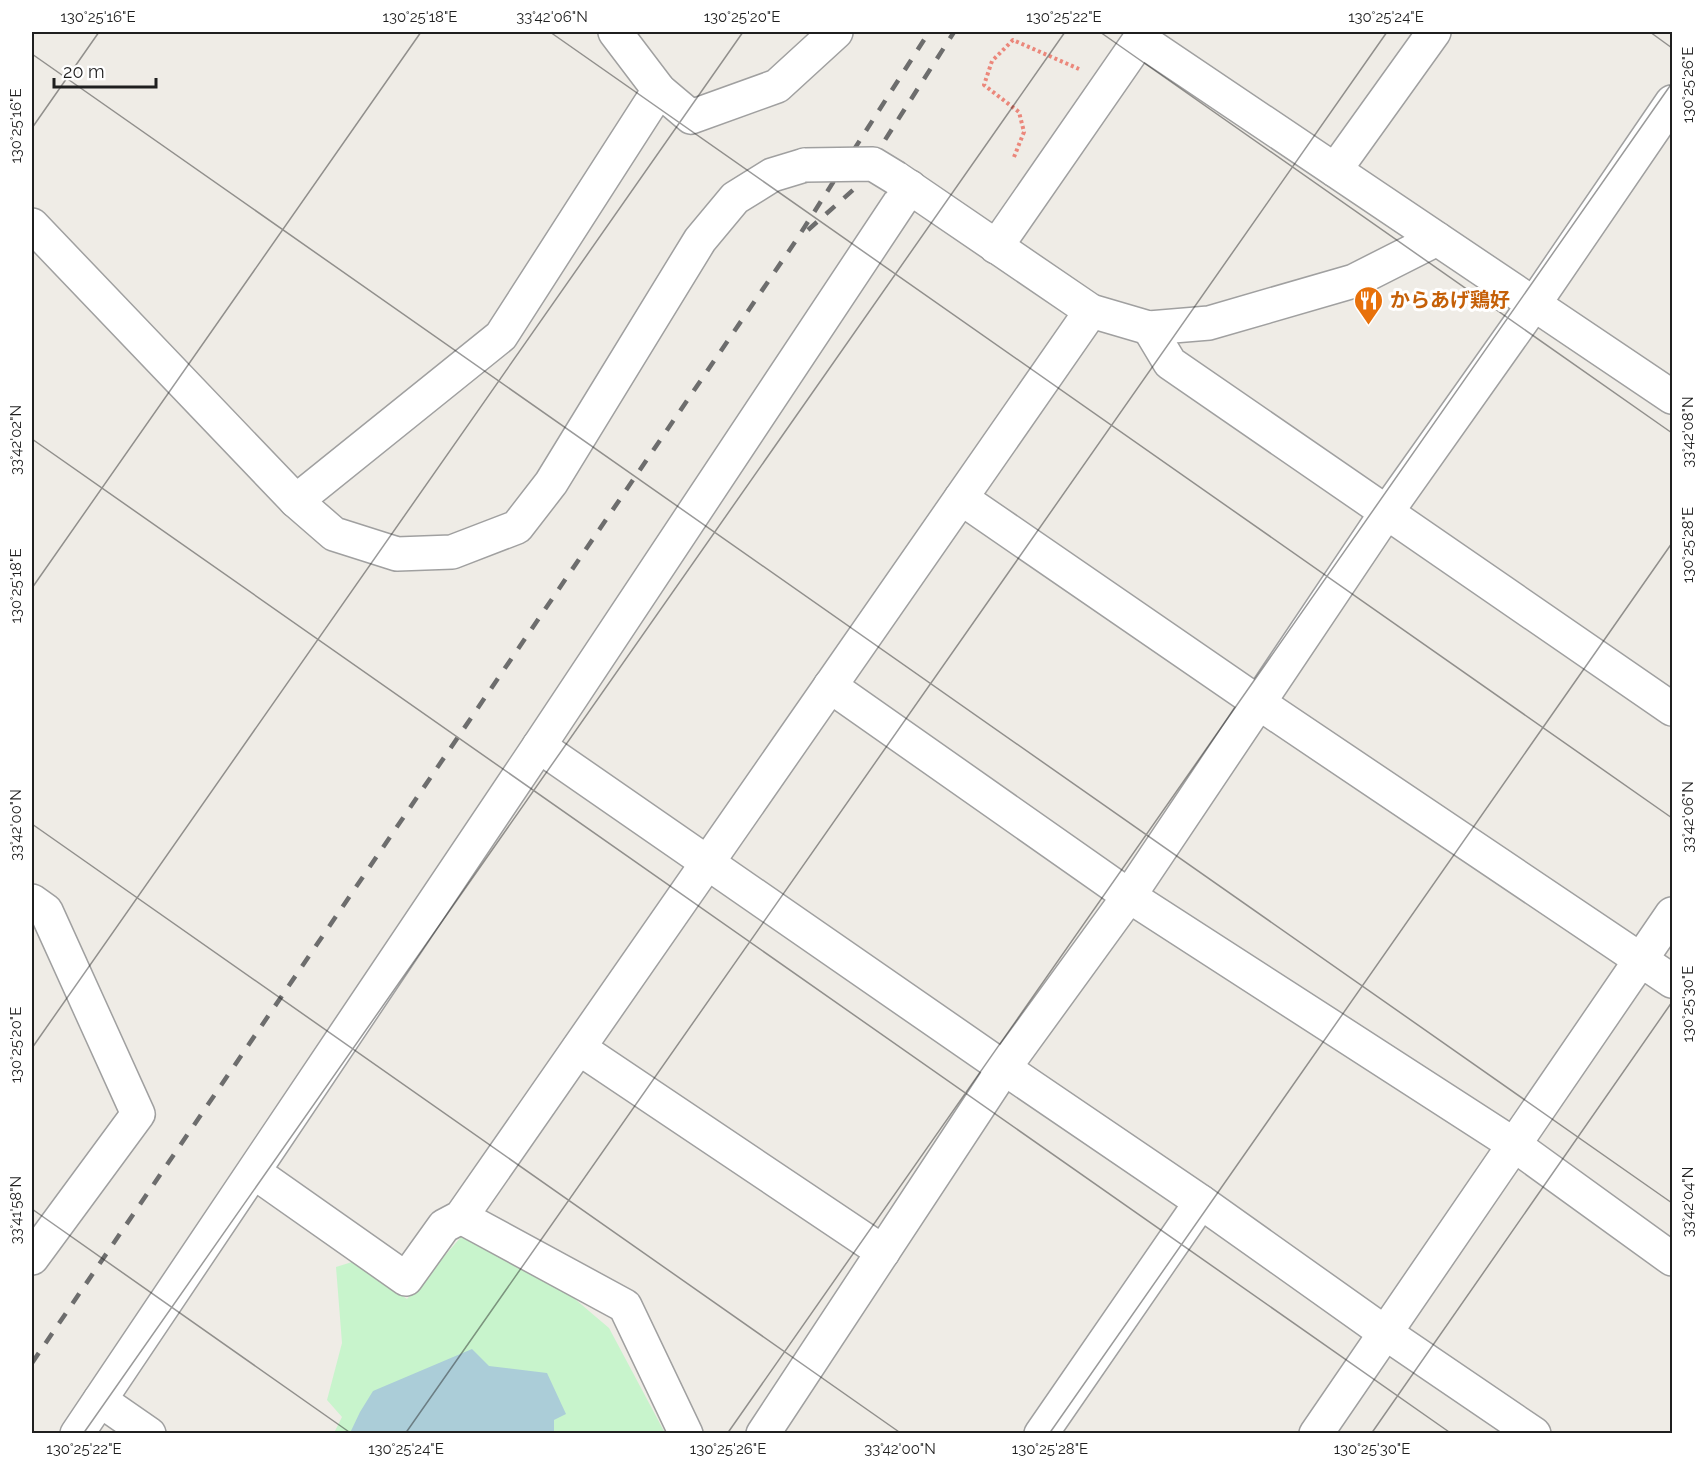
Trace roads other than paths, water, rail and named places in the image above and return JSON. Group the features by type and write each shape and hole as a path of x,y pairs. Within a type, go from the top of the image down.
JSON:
{"street":[{"path":"615,32 659,90 691,117 777,86 836,32"},
{"path":"1335,170 1434,32"},
{"path":"996,247 1143,35 1335,170 1672,397"},
{"path":"296,501 501,336 659,90"},
{"path":"763,1434 1004,1068 1129,896 1386,513 1534,304 1672,102"},
{"path":"32,225 296,501 334,534 397,554 452,552 517,527 551,483 700,240 735,198 772,176 805,165 873,164 1091,311 1149,328 1209,323 1354,280 1437,239"},
{"path":"77,1434 539,746 903,183"},
{"path":"254,1172 406,1279 444,1226 461,1217 1091,311"},
{"path":"1149,328 1170,363 1672,709"},
{"path":"961,498 1259,703 1672,981"},
{"path":"830,686 1129,896 1513,1143 1672,1258"},
{"path":"539,746 1534,1434"},
{"path":"32,902 46,911 138,1114 32,1258"},
{"path":"1316,1434 1513,1143 1672,914"},
{"path":"579,1048 883,1252"},
{"path":"1041,1434 1201,1202"},
{"path":"461,1217 625,1306 686,1434"},
{"path":"100,1400 149,1434"}],"water":[{"path":"472,1349 489,1366 547,1373 566,1414 554,1420 554,1433 350,1433 373,1391"}],"railway":[{"path":"32,1363 795,242 929,32"},
{"path":"808,230 853,190 954,32"}],"place":[{"name":"からあげ鶏好","path":"1369,326"}]}
